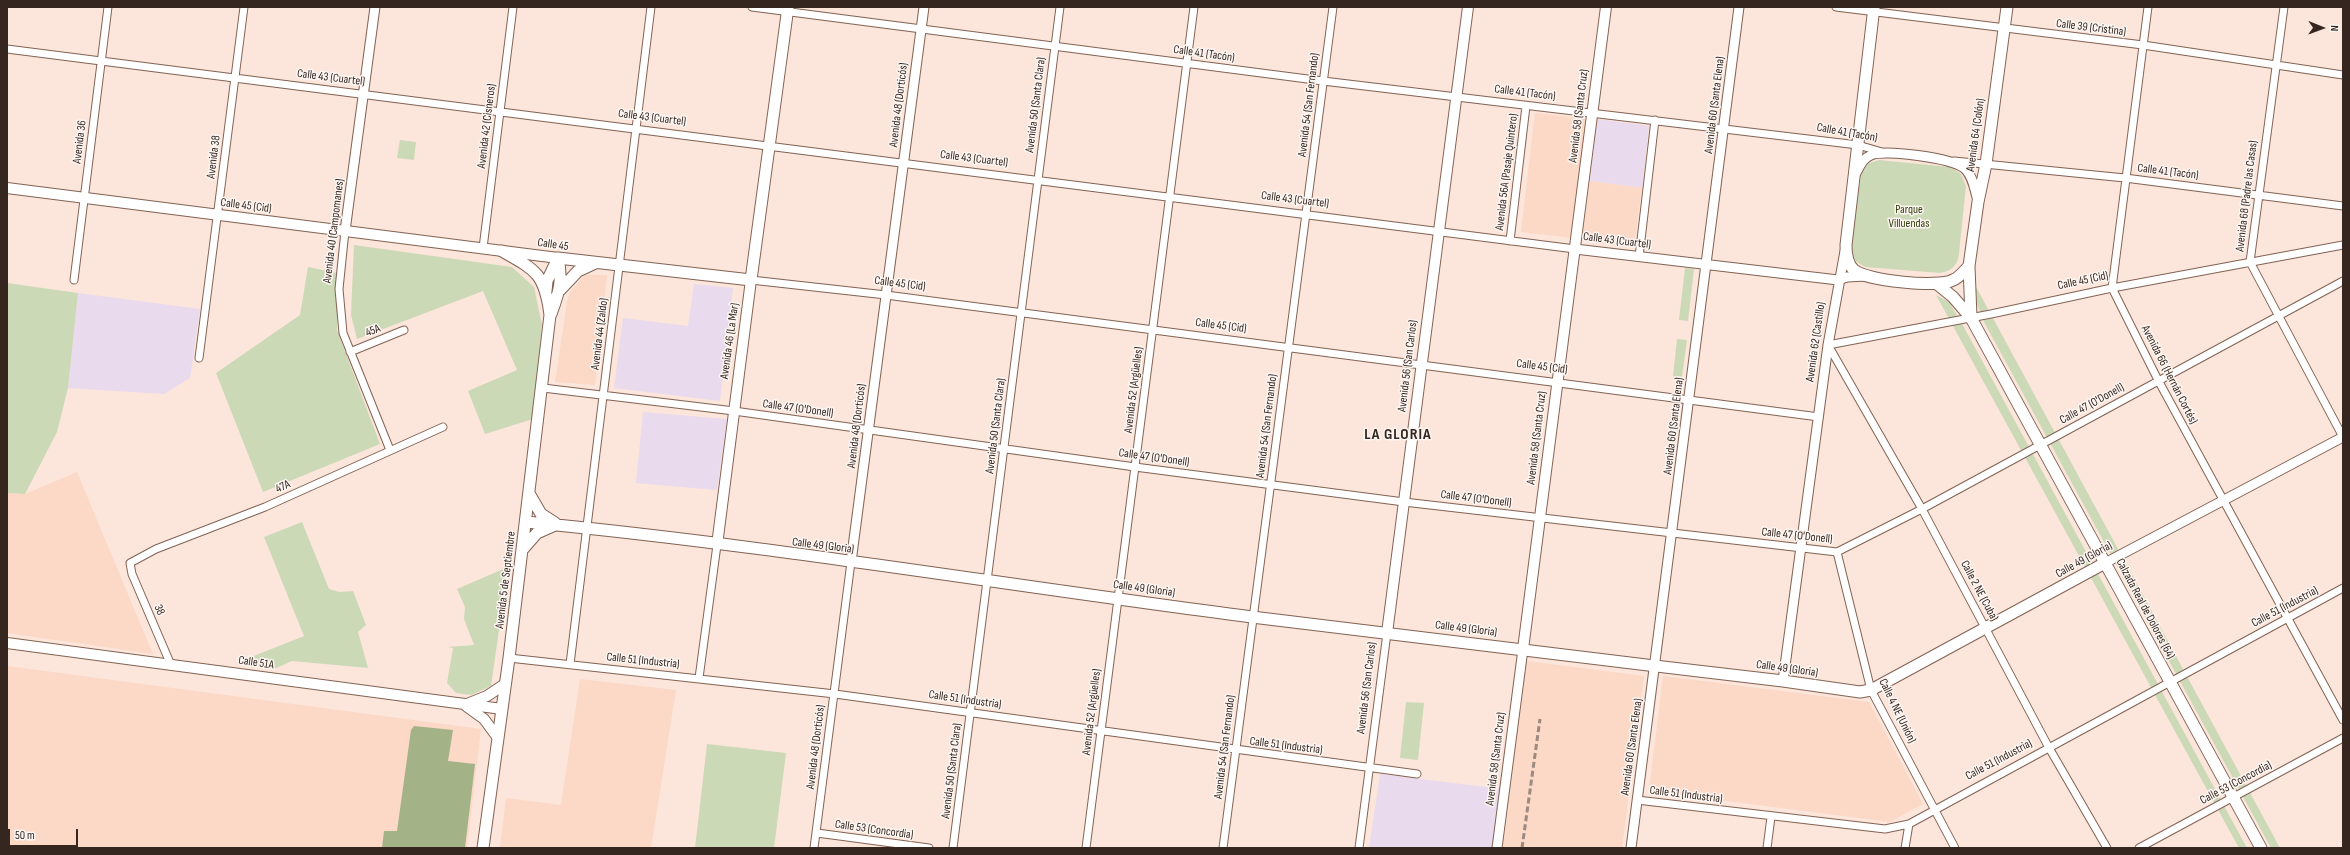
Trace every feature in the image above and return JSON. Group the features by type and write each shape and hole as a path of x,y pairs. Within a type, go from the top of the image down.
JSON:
{"main road":[{"name":"Avenida 56 (San Carlos)","path":"1387,633 1468,7"},
{"name":"Avenida 58 (Santa Cruz)","path":"1523,650 1606,7"},
{"name":"Avenida 64 (Colón)","path":"1970,266 1978,202 1986,164 2007,7"},
{"name":"Avenida 46 (La Mar)","path":"717,545 788,9"},
{"name":"Avenida 62 (Castillo)","path":"1846,245 1856,173 1874,10"},
{"name":"Calle 45 (Cid)","path":"7,188 84,197 217,216 483,248"},
{"path":"1846,245 1846,258 1854,270 1867,276"},
{"name":"Calle 45","path":"483,248 620,266"},
{"path":"502,250 534,270 546,291"},
{"name":"Avenida 5 de Septiembre","path":"550,315 560,290 561,277 558,258"},
{"name":"Avenida 5 de Septiembre","path":"483,848 509,658 543,388 550,315 546,291 547,281 558,258"},
{"path":"560,290 578,271 595,263"},
{"name":"Calle 45 (Cid)","path":"620,266 751,280"},
{"path":"1937,284 1954,280 1970,266"},
{"name":"Calzada Real de Dolores (64)","path":"1970,266 1971,318"},
{"name":"Calle 43 (Cuartel)","path":"1867,276 1937,284"},
{"name":"Calzada Real de Dolores (64)","path":"1937,284 1953,297 1971,318 2261,848"},
{"path":"530,495 541,514 557,525"},
{"name":"Calle 49 (Gloria)","path":"526,522 586,528 988,580 1254,618 1783,681 1860,692 1872,690 2105,563"},
{"path":"523,549 536,533 557,525"},
{"name":"Calle 51A","path":"7,643 502,709"},
{"path":"465,705 479,700 505,684"},
{"path":"465,705 484,719 498,738"}],"street":[{"name":"Avenida 36","path":"74,280 108,7"},
{"name":"Avenida 38","path":"199,358 244,7"},
{"name":"Avenida 40 (Campomanes)","path":"375,7 345,231 339,289 343,333 390,450"},
{"name":"Avenida 42 (Cisneros)","path":"483,248 513,7"},
{"name":"Avenida 44 (Zaldo)","path":"570,664 651,7"},
{"name":"Calle 41 (Tacón)","path":"752,7 788,9 921,30 1055,45 1323,82 1724,128 1858,145 1885,152 1950,161 2125,178 2343,206"},
{"name":"Avenida 48 (Dorticós)","path":"814,848 924,7"},
{"name":"Avenida 50 (Santa Clara)","path":"953,848 1060,7"},
{"name":"Avenida 52 (Argüelles)","path":"1086,848 1194,7"},
{"name":"Avenida 54 (San Fernando)","path":"1223,848 1333,7"},
{"name":"Avenida 60 (Santa Elena)","path":"1631,848 1739,7"},
{"name":"Calle 39 (Cristina)","path":"1836,7 1874,10 2004,29 2143,45 2343,75"},
{"path":"2112,288 2148,7"},
{"name":"Avenida 68 (Padre las Casas)","path":"2284,7 2257,195 2250,262 2343,437"},
{"name":"Calle 43 (Cuartel)","path":"7,49 1706,266 1838,280 1848,277 1867,276"},
{"name":"Avenida 56A (Pasaje Quintero)","path":"1510,241 1526,106"},
{"path":"1639,257 1655,120"},
{"path":"1856,173 1863,160 1872,155 1885,152"},
{"path":"1950,161 1964,168 1972,181 1978,202"},
{"name":"Calle 45 (Cid)","path":"1828,345 1971,318 2112,288 2343,244"},
{"name":"Avenida 62 (Castillo)","path":"1783,681 1828,345 1838,280 1846,245"},
{"name":"Calle 45 (Cid)","path":"751,280 886,295 1818,417"},
{"name":"Calle 47 (O'Donell)","path":"543,388 603,394 734,411 1135,467 1404,502 1837,552 1922,509 2343,281"},
{"name":"Avenida 66 (Hernán Cortés)","path":"2112,288 2158,380 2222,500 2343,720"},
{"name":"45A","path":"350,352 404,330"},
{"name":"Calle 2 NE (Cuba)","path":"1828,345 1922,509 1987,628 2048,746 2107,848"},
{"name":"47A","path":"130,563 156,549 268,506 443,427"},
{"name":"Calle 49 (Gloria)","path":"2105,563 2343,437"},
{"name":"Avenida 46 (La Mar)","path":"699,678 717,545"},
{"name":"Calle 4 NE (Unión)","path":"1837,552 1872,690 1955,848"},
{"name":"38","path":"130,563 132,574 171,665"},
{"name":"Calle 51 (Industria)","path":"1637,800 1771,817 1885,829 1909,824 1935,808 2048,746 2343,588"},
{"name":"Avenida 56 (San Carlos)","path":"1359,848 1387,633"},
{"name":"Avenida 58 (Santa Cruz)","path":"1497,848 1523,650"},
{"name":"Calle 51 (Industria)","path":"509,658 835,694 1101,730 1236,751 1417,774"},
{"name":"Calle 53 (Concordia)","path":"2139,848 2343,738"},
{"path":"1767,848 1771,817"},
{"path":"1905,848 1909,824"},
{"name":"Calle 53 (Concordia)","path":"817,833 929,848"}],"shaded area":[{"path":"1535,113 1586,119 1572,238 1521,232"},
{"path":"1597,119 1649,126 1642,188 1590,181"},
{"path":"1590,181 1642,188 1634,247 1582,241"},
{"path":"585,275 607,275 595,385 555,382 567,302 570,292"},
{"path":"694,284 733,288 720,401 614,388 623,318 688,326"},
{"path":"78,293 200,309 190,378 164,394 68,388"},
{"path":"643,412 727,419 717,490 636,483"},
{"path":"77,472 153,654 7,633 7,493 25,494"},
{"path":"1527,661 1644,676 1622,848 1503,848"},
{"path":"7,666 481,729 467,848 7,848"},
{"path":"1663,676 1869,702 1923,804 1890,822 1649,791"},
{"path":"580,679 676,690 651,848 500,848 506,798 561,805"},
{"path":"1380,774 1502,789 1493,848 1369,848"}],"green space":[{"path":"400,140 416,142 414,160 397,158"},
{"name":"Parque Villuendas","path":"1879,160 1950,167 1961,174 1966,186 1959,253 1956,264 1948,271 1940,273 1865,267 1854,260 1850,248 1861,175 1867,164"},
{"path":"354,245 512,267 534,287 542,325 533,419 485,434 468,391 517,370 483,291 357,339 351,315"},
{"path":"308,267 337,273 337,330 380,444 263,492 216,373 300,315"},
{"path":"1685,268 1694,269 1688,321 1679,320"},
{"path":"7,283 78,293 68,388 57,432 25,494 7,493"},
{"path":"1975,285 2280,848 2271,848 1985,324 1973,294"},
{"path":"1936,295 1949,302 1960,320 2247,848 2239,848"},
{"path":"1677,339 1687,340 1682,377 1673,376"},
{"path":"302,522 329,589 339,592 353,591 366,625 358,632 368,668 292,661 274,669 236,663 304,636 264,537"},
{"path":"508,567 491,686 471,695 456,693 447,683 453,648 448,647 474,645 464,619 465,607 457,589"},
{"path":"1406,702 1424,703 1418,760 1400,758"},
{"path":"414,726 453,730 448,761 475,764 465,848 382,848 384,831 397,831 411,730"},
{"path":"707,744 786,753 774,848 695,848"}],"railway":[{"path":"1522,848 1540,719"}],"district":[{"name":"LA GLORIA","path":"1398,435"}]}
